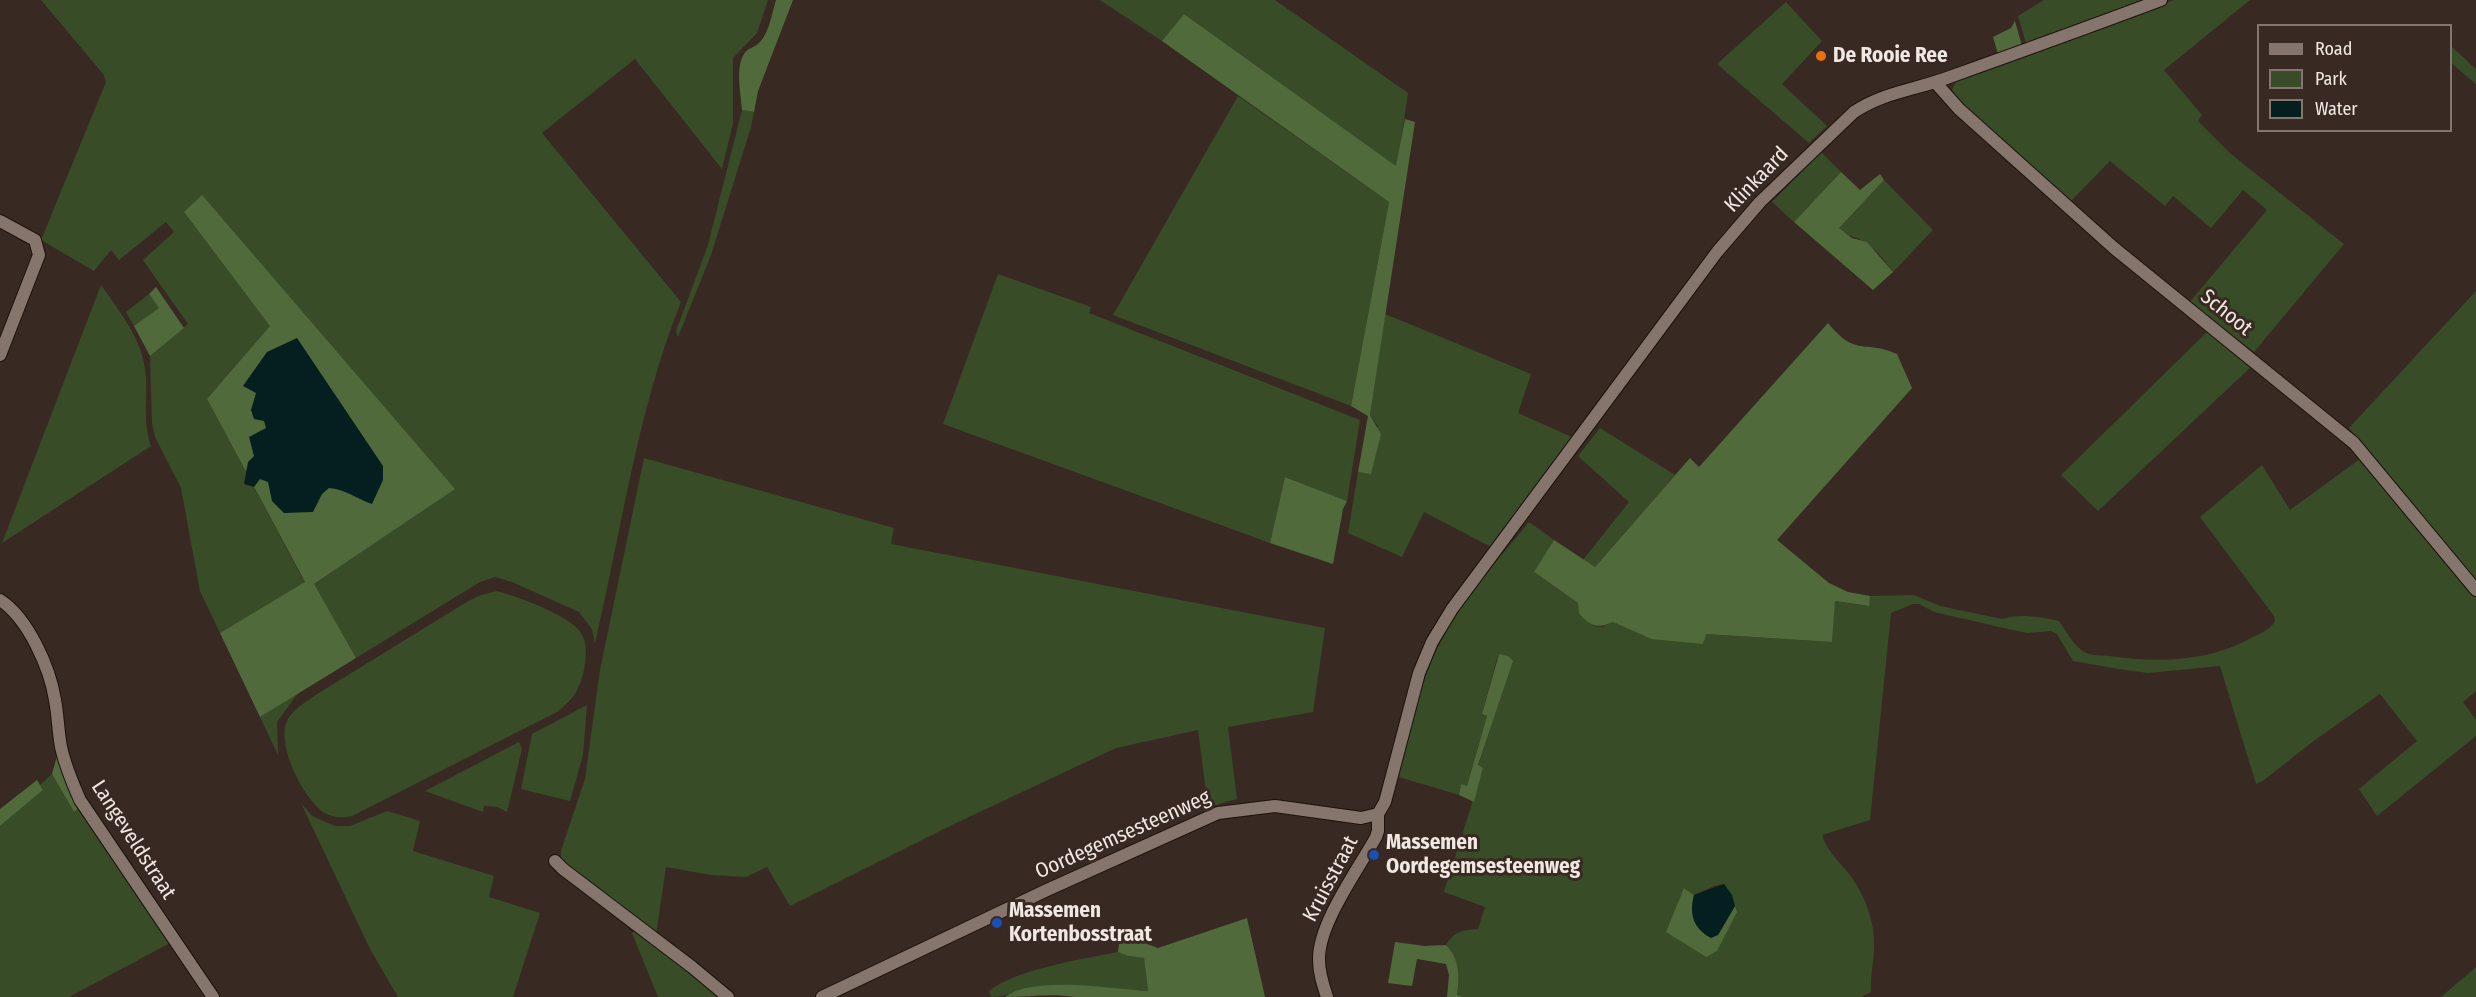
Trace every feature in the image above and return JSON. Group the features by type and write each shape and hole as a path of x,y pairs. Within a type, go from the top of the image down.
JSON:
{"street":[{"name":"Klinkaard","path":"1378,814 1385,802 1419,673 1432,642 1452,609 1717,252 1760,202 1854,112 1878,98 1935,82 2161,0"},
{"name":"Schoot","path":"1935,82 1959,109 2114,248 2354,443 2476,590"},
{"path":"0,220 35,240 39,255 0,355"},
{"name":"Langeveldstraat","path":"0,600 20,619 42,657 55,698 61,746 70,779 80,800 213,997"},
{"name":"Oordegemsesteenweg","path":"822,997 1047,890 1218,813 1275,806 1361,818 1378,814"},
{"name":"Kruisstraat","path":"1327,997 1319,960 1321,940 1331,916 1376,837 1378,814"},
{"path":"555,861 728,997"}],"green space":[{"path":"41,0 768,0 757,33 733,58 733,123 722,169 635,59 542,133 681,302 653,385 642,428 595,643 592,629 579,612 512,582 495,577 480,582 356,658 313,585 454,489 184,212 271,326 207,399 305,583 220,633 200,591 181,488 155,437 152,423 150,356 188,324 143,260 174,232 166,222 119,260 111,250 94,271 41,240 106,82 104,75"},
{"path":"776,0 793,0 758,91 754,112 742,110 739,81 741,60 745,52 759,43 765,34"},
{"path":"1100,0 1275,0 1408,93 1397,167 1184,14 1162,41"},
{"path":"2044,0 2142,0 2026,43 2018,16"},
{"path":"2174,0 2250,0 2164,70 2202,115 2198,121 2231,154 2344,244 2254,352 2189,303 2267,210 2243,190 2211,228 2173,196 2165,206 2110,161 2071,201 1956,98 1952,90 1957,79"},
{"path":"1786,2 1822,41 1782,84 1827,126 1809,143 1717,64"},
{"path":"1184,14 1396,166 1405,119 1415,122 1370,415 1381,434 1371,474 1358,472 1368,416 1351,406 1389,202 1162,41"},
{"path":"2015,21 2022,46 1998,54 1993,37 2011,28"},
{"path":"2452,47 2476,69 2476,84 2452,64"},
{"path":"1238,96 1389,202 1351,406 1113,315"},
{"path":"742,110 754,112 751,127 711,255 678,337 676,331 708,245"},
{"path":"1821,152 1841,172 1794,222 1772,202"},
{"path":"1841,172 1860,190 1880,174 1884,180 1839,228 1852,238 1867,242 1893,272 1873,290 1794,222"},
{"path":"1884,180 1933,230 1893,272 1869,245 1838,228"},
{"path":"202,195 455,489 314,584 356,658 260,717 220,633 305,582 207,399 270,326 184,212"},
{"path":"998,274 1091,307 1089,313 1360,420 1347,501 1285,477 1270,543 943,424"},
{"path":"101,285 127,322 141,353 146,374 147,425 151,446 2,543"},
{"path":"156,287 184,328 150,356 134,326 159,308 149,294"},
{"path":"2476,291 2476,583 2349,428"},
{"path":"149,294 160,308 134,326 126,312"},
{"path":"1385,314 1531,374 1518,413 1574,438 1491,547 1424,512 1402,557 1348,533 1358,472 1371,473 1378,426 1370,415"},
{"path":"1828,323 1838,334 1854,344 1897,354 1912,388 1777,540 1829,583 1848,592 1870,596 1869,606 1835,601 1832,642 1706,634 1703,644 1651,639 1613,622 1598,626 1586,621 1579,613 1578,603 1534,572 1554,540 1595,567 1690,458 1699,467"},
{"path":"2207,332 2252,366 2098,511 2061,475"},
{"path":"1600,428 1675,475 1595,567 1583,560 1629,502 1578,456"},
{"path":"644,458 894,528 891,544 1325,628 1313,712 1228,727 1237,799 1208,807 1198,730 1116,748 956,823 790,906 767,867 746,877 711,875 666,867 656,935 569,868 561,859 561,851 585,779 600,670"},
{"path":"2360,459 2440,557 2476,596 2476,691 2463,702 2476,720 2476,736 2377,816 2359,789 2417,741 2380,694 2256,784 2220,666 2148,673 2073,661 2057,634 2051,631 2027,633 1934,612 1919,604 1913,604 1891,613 1870,820 1822,835 1832,854 1858,888 1869,912 1874,938 1871,992 1861,997 1463,997 1457,995 1458,969 1451,950 1446,945 1459,932 1478,929 1485,907 1444,892 1483,769 1478,766 1512,661 1508,656 1498,655 1482,714 1487,716 1467,786 1461,785 1459,795 1399,777 1421,691 1441,641 1471,594 1529,522 1554,540 1535,573 1578,603 1585,620 1594,626 1602,627 1613,622 1651,639 1706,634 1832,642 1834,601 1868,606 1870,596 1914,595 1940,606 2002,619 2023,616 2059,621 2074,643 2088,654 2165,660 2219,652 2262,632 2275,621 2274,616 2200,517 2262,465 2290,510","holes":["1724,884 1706,957 1667,932 1685,888 1694,895"]},
{"path":"1285,477 1347,501 1343,509 1333,564 1270,543"},
{"path":"497,591 555,613 575,626 581,633 586,646 585,665 580,683 572,698 557,712 352,816 338,817 325,813 301,785 289,757 285,744 285,731 292,713 314,696 465,603 478,596"},
{"path":"1499,654 1508,656 1513,661 1478,765 1483,768 1474,802 1459,795 1461,784 1467,786 1487,716 1482,714"},
{"path":"298,693 277,722 278,755 260,717"},
{"path":"587,705 583,755 570,801 521,789 532,734"},
{"path":"519,742 522,749 507,812 498,807 484,806 483,812 425,791"},
{"path":"58,752 80,807 74,812 52,774"},
{"path":"52,774 74,812 80,807 170,943 69,997 0,997 0,826 43,790 40,785"},
{"path":"37,780 43,790 0,826 0,809"},
{"path":"301,803 312,816 335,826 350,826 387,811 420,821 413,851 494,876 489,897 540,913 513,997 398,997 370,949"},
{"path":"1684,888 1694,895 1694,917 1707,936 1718,935 1735,906 1737,912 1717,951 1706,957 1666,932"},
{"path":"1247,918 1265,997 1049,995 1005,997 1018,990 1053,985 1148,991 1144,958 1118,952 1119,944 1124,939 1136,940 1158,948"},
{"path":"639,928 721,997 658,997 632,933"},
{"path":"1395,942 1425,946 1446,945 1451,950 1458,968 1457,995 1463,997 1447,997 1449,975 1446,964 1417,959 1412,986 1388,983"},
{"path":"1118,952 1144,958 1148,991 1081,986 1041,986 991,997 989,991 1001,983 1033,971"},
{"path":"2476,967 2476,997 2441,997"}],"water":[{"path":"297,338 383,466 383,480 372,504 346,492 329,488 322,494 313,512 284,513 272,501 268,482 260,479 254,487 244,484 248,462 254,456 249,437 266,428 264,421 254,419 251,410 256,393 243,386 267,352"},
{"path":"1724,884 1732,895 1735,906 1718,935 1711,938 1700,930 1694,920 1692,908 1694,895"}],"place":[{"name":"De Rooie Ree","path":"1821,56"},
{"name":"Massemen Oordegemsesteenweg","path":"1374,855"},
{"name":"Massemen Kortenbosstraat","path":"997,923"}]}
